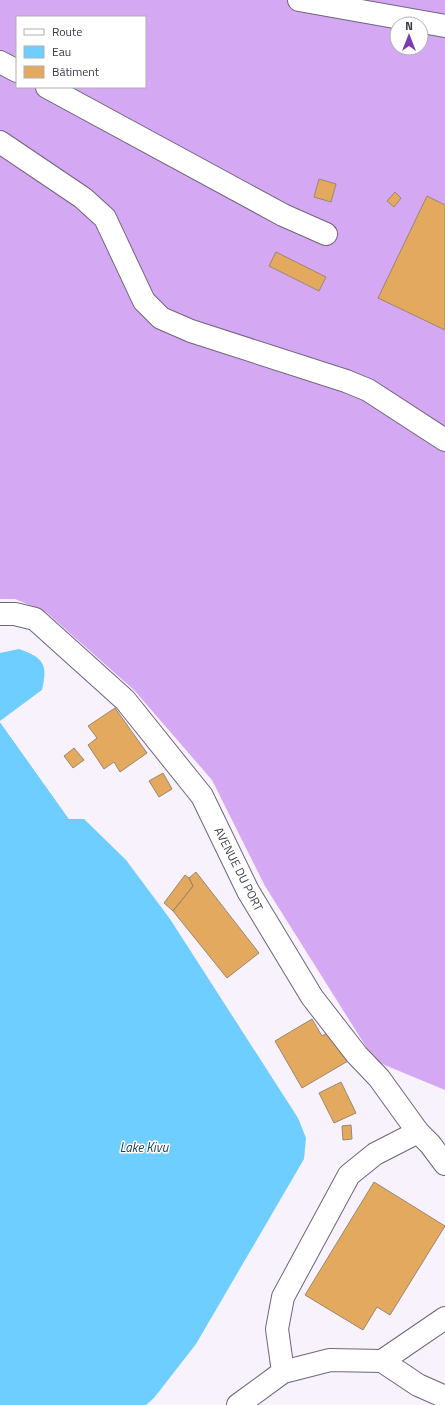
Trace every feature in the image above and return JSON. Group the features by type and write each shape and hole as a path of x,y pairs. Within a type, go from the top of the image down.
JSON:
{"street":[{"path":"299,0 445,26"},
{"path":"0,62 16,70"},
{"path":"49,88 283,215 326,234"},
{"path":"0,142 83,198 105,218 144,301 160,318 191,331 346,381 368,390 445,440"},
{"name":"AVENUE DU PORT","path":"0,614 16,614 35,620 125,700 202,796 248,892 312,997 357,1055 379,1078 418,1132 430,1144 445,1164"},
{"path":"283,1372 277,1329 283,1297 349,1175 375,1154 418,1132"},
{"path":"382,1362 445,1318"},
{"path":"238,1405 283,1372 330,1360 382,1362 418,1385 445,1397"}],"shaded area":[{"path":"0,0 445,0 445,1090 375,1061 265,886 212,780 134,690 46,612 15,599 0,599"}],"water":[{"path":"19,649 39,659 42,663 44,668 44,681 42,690 0,721 0,653"},
{"name":"Lake Kivu","path":"0,722 69,819 84,819 126,860 170,919 298,1118 306,1138 304,1159 196,1344 154,1398 146,1405 0,1405"}],"pier":[{"path":"42,690 43,692 2,722 72,817 69,819 0,722"}],"building":[{"path":"319,179 336,184 331,202 314,197"},
{"path":"395,192 401,198 394,207 387,201"},
{"path":"427,196 445,205 445,330 378,298"},
{"path":"276,252 326,277 319,291 269,266"},
{"path":"115,708 147,753 120,772 114,762 104,769 88,745 97,738 88,726"},
{"path":"74,748 84,760 73,768 64,756"},
{"path":"163,773 172,789 159,797 149,781"},
{"path":"196,872 259,953 227,978 173,911 193,886 189,878"},
{"path":"185,875 189,878 193,886 173,911 164,903"},
{"path":"312,1019 322,1036 330,1031 348,1061 302,1088 275,1041"},
{"path":"341,1082 356,1113 334,1123 319,1093"},
{"path":"351,1125 352,1139 343,1140 342,1126"},
{"path":"374,1182 445,1226 390,1315 377,1307 363,1330 305,1295"}]}
